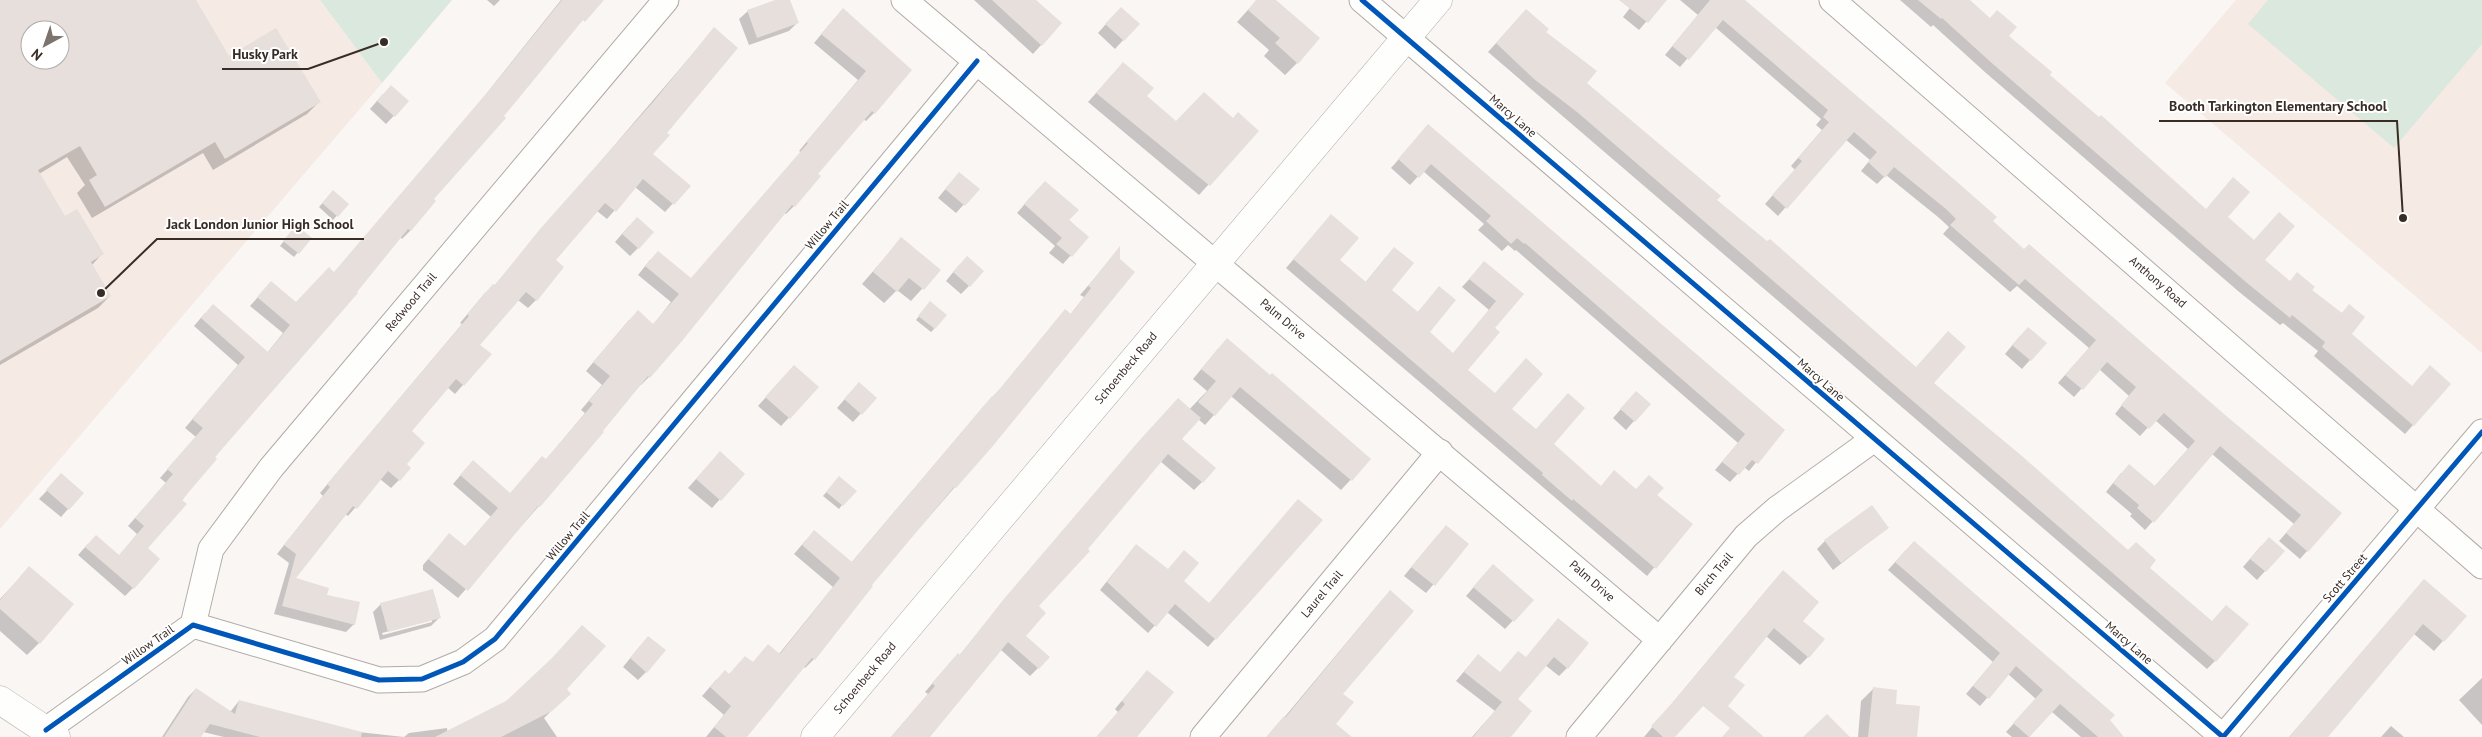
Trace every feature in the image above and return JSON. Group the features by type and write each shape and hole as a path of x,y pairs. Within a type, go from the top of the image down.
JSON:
{"main road":[{"name":"Schoenbeck Road","path":"816,737 1438,0"},
{"path":"0,700 51,734"}],"street":[{"name":"Redwood Trail","path":"193,625 211,550 271,468 666,0"},
{"name":"Palm Drive","path":"904,0 1660,640"},
{"name":"Marcy Lane","path":"1362,0 2223,736"},
{"name":"Anthony Road","path":"1832,0 2418,508 2482,566"},
{"name":"Willow Trail","path":"51,734 193,625 379,680 422,679 463,662 494,639 977,61"},
{"name":"Scott Street","path":"2223,736 2482,432"},
{"name":"Birch Trail","path":"1579,737 1746,536 1777,509 1874,439"},
{"name":"Laurel Trail","path":"1203,737 1440,452"}],"shaded area":[{"path":"0,0 320,0 382,83 0,529"},
{"path":"320,0 452,0 382,83"},
{"path":"2236,0 2482,0 2482,353 2165,83"},
{"path":"2268,0 2482,0 2482,44 2394,148 2248,24"}],"building":[{"path":"0,0 196,0 229,56 276,28 321,102 225,159 215,142 105,207 89,180 97,175 80,146 38,170 65,216 77,209 104,254 91,262 111,296 0,361"},
{"path":"562,0 604,0 585,22 583,20 504,116 506,118 434,199 436,201 411,231 408,229 358,293 215,457 217,459 182,500 187,504 148,548 160,559 134,589 85,547 96,535 119,555 144,526 135,518 173,474 167,469 203,428 192,419 245,357 201,318 213,304 268,352 290,325 257,297 271,281 296,302 329,267 334,272 491,88"},
{"path":"775,0 790,0 799,23 757,38 747,10"},
{"path":"992,0 1036,0 1062,23 1042,46"},
{"path":"1256,0 1276,0 1320,38 1298,64 1275,43 1280,38 1248,10"},
{"path":"1619,0 1667,0 1648,23"},
{"path":"1710,0 1745,0 1997,217 1993,221 2024,249 2029,244 2224,414 2342,513 2308,552 2286,533 2301,515 2220,446 2154,523 2137,508 2139,505 2113,483 2129,464 2155,486 2195,441 2164,413 2149,429 2121,405 2136,387 2107,362 2083,390 2065,375 2096,340 2025,279 2019,285 1950,225 1956,219 1946,209 1894,167 1885,178 1868,162 1877,152 1854,132 1787,209 1772,195 1802,161 1798,158 1829,122 1823,117 1828,110 1723,20 1689,60 1672,46"},
{"path":"1918,0 1970,0 1990,18 1997,10 2017,27 2009,36 2052,72 2050,75 2099,117 2101,115 2206,209 2233,177 2250,192 2228,217 2254,240 2279,212 2295,226 2265,260 2290,281 2297,272 2315,287 2312,290 2342,313 2349,304 2365,317 2352,334 2412,386 2430,365 2451,384 2414,426 2322,347 2325,342 2292,315 2290,318 2247,283 1942,18"},
{"path":"1121,7 1140,24 1124,41 1105,24"},
{"path":"843,8 912,70 875,114 872,111 818,174 821,176 795,207 792,205 682,341 650,378 648,376 604,432 540,507 538,506 468,591 428,559 449,533 465,546 498,508 460,475 473,460 510,493 542,456 546,459 593,404 589,401 610,376 593,362 638,310 653,324 679,294 645,266 658,251 691,278 808,143 806,142 866,71 821,34"},
{"path":"1526,9 1549,29 1546,32 1597,71 1587,83 1721,196 1717,200 1767,241 1770,239 1916,367 1948,331 1966,347 1934,383 2022,456 2128,550 2136,542 2156,560 2150,568 2212,621 2226,605 2249,624 2216,662 1577,112 1534,79 1496,43"},
{"path":"714,27 738,48 667,133 670,135 653,154 691,186 674,205 643,179 616,212 605,203 556,260 564,267 537,301 526,292 480,345 492,354 464,386 456,379 412,431 425,443 407,464 411,468 400,481 388,471 357,509 353,506 296,578 329,588 327,595 360,602 355,625 282,606 296,554 284,545 330,487 327,484 469,316 467,314 493,284 495,285 540,229 654,101"},
{"path":"1123,62 1154,88 1147,96 1176,121 1204,92 1233,118 1238,112 1259,131 1210,186 1096,93"},
{"path":"391,85 409,101 395,117 377,101"},
{"path":"1428,124 1785,430 1758,464 1752,460 1739,475 1722,462 1745,434 1525,243 1517,238 1511,244 1486,221 1491,216 1431,164 1419,178 1398,159"},
{"path":"959,172 980,189 965,206 945,189"},
{"path":"1045,181 1079,210 1069,220 1089,237 1072,257 1056,244 1062,238 1024,204"},
{"path":"333,190 349,204 338,217 322,203"},
{"path":"1331,214 1359,238 1340,260 1366,282 1394,247 1414,263 1392,290 1418,312 1439,286 1456,300 1430,332 1453,353 1496,301 1469,279 1484,261 1524,294 1495,328 1500,332 1468,370 1495,393 1526,358 1543,374 1512,409 1536,429 1568,393 1585,408 1554,444 1601,486 1614,470 1636,489 1649,475 1664,488 1657,495 1693,524 1656,569 1573,499 1572,501 1542,475 1543,473 1293,259"},
{"path":"637,217 654,232 639,249 622,234"},
{"path":"296,225 312,238 299,254 283,241"},
{"path":"901,237 941,270 924,290 909,278 897,292 873,272"},
{"path":"1120,246 1120,259 1135,272 992,447 956,488 954,487 872,585 815,660 812,658 747,737 726,737 714,727 731,706 710,687 725,670 729,674 745,656 753,662 768,644 780,654 840,578 802,545 814,530 852,562 993,397 1065,309 1071,314 1091,288 1088,286"},
{"path":"967,256 984,271 970,287 953,272"},
{"path":"930,301 947,315 935,329 918,316"},
{"path":"2028,327 2047,343 2031,361 2012,345"},
{"path":"1227,338 1270,375 1272,373 1371,459 1352,481 1240,387 1215,416 1198,402 1216,381 1201,369"},
{"path":"794,365 819,387 790,419 765,397"},
{"path":"859,382 877,398 862,415 844,399"},
{"path":"1636,391 1651,404 1635,422 1620,409"},
{"path":"1178,398 1201,418 1182,439 1216,468 1203,483 1168,454 1088,549 1090,551 1039,606 1046,613 1026,636 1050,657 1039,669 1008,642 930,737 891,737 935,686 932,683 958,653 960,655 1003,600"},
{"path":"720,451 745,474 721,501 696,479"},
{"path":"61,473 84,493 69,510 46,490"},
{"path":"839,476 857,491 843,506 826,492"},
{"path":"1298,499 1323,520 1216,640 1175,604 1156,627 1107,582 1136,544 1168,569 1184,550 1199,563 1184,581 1209,603"},
{"path":"1872,505 1889,528 1841,563 1824,540"},
{"path":"1446,525 1469,544 1435,586 1411,567"},
{"path":"2269,537 2285,551 2266,572 2250,559"},
{"path":"1914,541 2115,715 2110,720 2124,737 2098,737 2060,704 2029,737 2013,723 2043,690 2016,666 1989,699 1973,686 2000,653 1895,562"},
{"path":"1493,564 1534,600 1514,622 1473,587"},
{"path":"29,566 74,604 40,644 0,609 0,600"},
{"path":"1783,570 1819,602 1803,621 1825,639 1809,658 1774,628 1734,677 1745,685 1728,706 1764,737 1722,737 1730,728 1703,706 1675,737 1663,737 1651,726"},
{"path":"2424,579 2467,616 2444,642 2423,624 2328,737 2289,737"},
{"path":"433,589 441,618 388,632 380,603"},
{"path":"1390,590 1414,611 1343,694 1354,702 1336,724 1352,737 1266,737 1284,716 1285,718"},
{"path":"1558,618 1589,643 1568,669 1554,657 1518,699 1532,711 1511,737 1473,737 1502,702 1464,672 1478,654 1500,672 1518,651 1526,657"},
{"path":"582,625 606,646 567,689 571,694 552,711 501,737 435,737 506,701 552,658"},
{"path":"648,636 666,650 647,673 630,658"},
{"path":"1147,670 1174,692 1137,737 1096,737 1125,704 1122,701"},
{"path":"1873,687 1897,690 1896,704 1920,706 1917,737 1868,737"},
{"path":"196,688 235,714 239,700 362,732 361,737 260,737 210,724 201,737 164,737"},
{"path":"1827,714 1850,737 1803,737"}],"cycle path":[{"path":"1362,0 2223,737 2482,432"},
{"path":"46,730 193,625 379,680 422,679 463,662 495,639 977,61"}],"place":[{"name":"Husky Park","path":"384,42"},
{"name":"Booth Tarkington Elementary School","path":"2403,218"},
{"name":"Jack London Junior High School","path":"101,293"}]}
